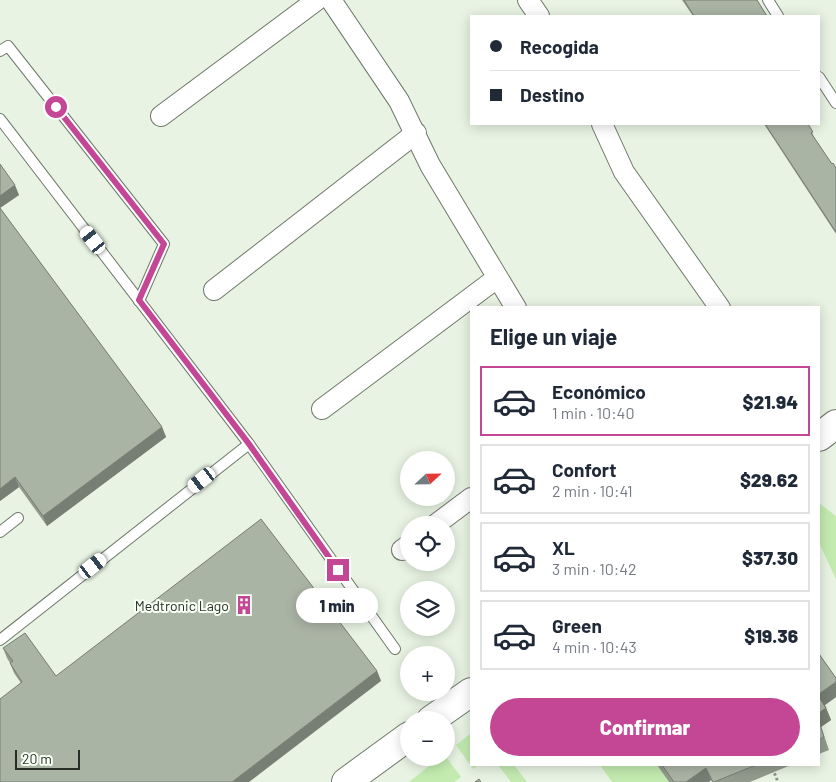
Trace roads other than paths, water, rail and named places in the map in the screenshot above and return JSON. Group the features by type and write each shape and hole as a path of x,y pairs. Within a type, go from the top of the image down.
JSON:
{"main road":[{"path":"820,436 836,424"},
{"path":"444,711 470,693"},
{"path":"346,782 400,743"}],"street":[{"path":"161,116 317,0"},
{"path":"331,0 399,101 430,165 515,306"},
{"path":"528,0 538,15"},
{"path":"602,125 624,172 719,306"},
{"path":"214,290 416,133"},
{"path":"322,409 497,278"},
{"path":"447,516 470,499"}],"lane":[{"path":"768,0 777,15"},
{"path":"0,51 8,46 164,244 139,300"},
{"path":"820,79 836,103"},
{"path":"0,118 249,444 394,648"},
{"path":"0,640 249,444"},
{"path":"0,532 18,518"}],"place":[{"name":"Medtronic Lago","path":"244,605"}]}
